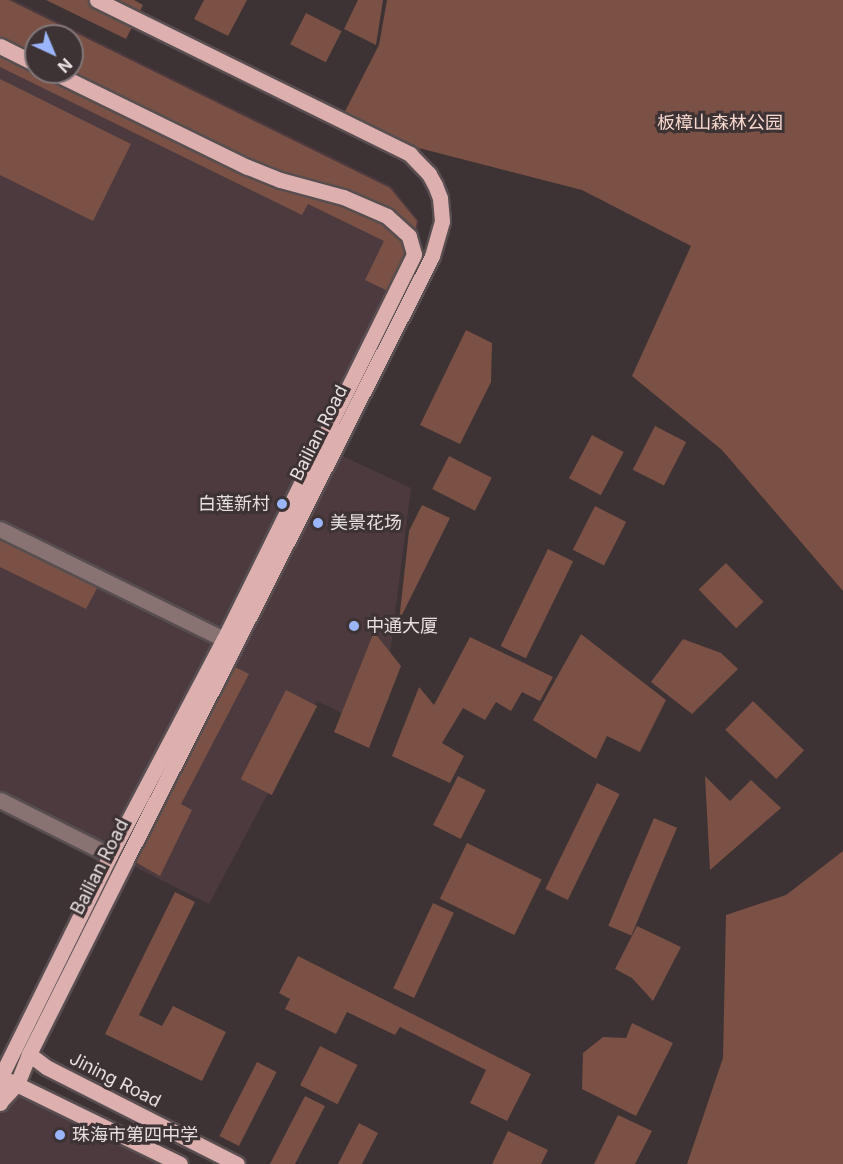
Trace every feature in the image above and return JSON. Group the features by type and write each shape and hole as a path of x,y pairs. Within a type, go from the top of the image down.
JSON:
{"main road":[{"name":"Bailian Road","path":"0,1103 18,1084 29,1054 432,256 442,221 440,198 435,185 429,174 410,154 98,0"},
{"path":"0,46 24,58"},
{"name":"Bailian Road","path":"0,1103 3,1066 110,855 224,639 319,443 411,265 413,246 409,236 387,216 343,197 280,180 247,167 77,84"},
{"path":"29,1054 3,1066 18,1084 180,1164"},
{"name":"Jining Road","path":"29,1054 46,1067 237,1164"}],"street":[{"path":"0,529 224,639"},
{"path":"0,800 110,855"}],"shaded area":[{"path":"0,0 14,0 63,24 24,24 24,84 84,84 84,35 391,186 419,221 414,259 110,855 0,800"},
{"path":"332,451 411,488 389,661 358,721 317,701 209,904 125,862"},
{"name":"珠海市第四中学","path":"17,1085 178,1164 0,1164 0,1106"}],"green space":[{"path":"0,0 9,0 58,24 24,24 24,79 0,67"},
{"path":"46,0 134,0 143,5 126,39"},
{"path":"204,0 247,0 228,36 194,19"},
{"path":"358,0 383,0 376,45 344,29"},
{"name":"板樟山森林公园","path":"387,0 843,0 843,591 722,450 632,376 691,246 582,190 337,127 379,45"},
{"path":"306,13 342,31 326,62 290,44"},
{"path":"84,37 390,188 417,221 410,259 392,293 365,280 384,241 308,204 302,215 35,84 84,84"},
{"path":"0,79 131,144 93,221 0,175"},
{"path":"466,330 492,343 491,382 460,444 420,425"},
{"path":"655,426 686,442 664,486 633,470"},
{"path":"592,435 624,452 601,495 569,478"},
{"path":"449,456 492,478 475,511 432,489"},
{"path":"422,505 450,518 399,621 409,531"},
{"path":"595,506 626,522 604,566 573,550"},
{"path":"0,526 103,577 86,609 0,567"},
{"path":"548,549 573,561 526,658 501,646"},
{"path":"726,563 764,602 736,628 699,589"},
{"path":"374,632 401,666 369,748 334,732"},
{"path":"581,634 666,700 640,752 607,736 596,759 533,720"},
{"path":"470,637 553,677 540,701 522,692 511,711 496,702 485,720 463,708 442,743 464,756 450,783 392,756 419,687 434,705"},
{"path":"683,639 721,653 738,669 692,714 651,682"},
{"path":"229,664 249,674 181,804 192,810 160,876 130,859"},
{"path":"286,690 317,706 272,795 241,779"},
{"path":"753,701 804,750 776,779 725,730"},
{"path":"458,776 486,790 461,839 433,825"},
{"path":"705,776 730,801 751,780 781,808 710,870"},
{"path":"597,783 619,794 568,900 545,889"},
{"path":"654,818 677,828 631,935 608,926"},
{"path":"467,843 542,879 514,935 440,899"},
{"path":"843,851 843,1164 687,1164 723,1058 726,915 786,895"},
{"path":"175,892 195,902 139,1015 162,1026 173,1006 226,1032 202,1081 105,1034"},
{"path":"433,903 454,913 414,998 393,988"},
{"path":"637,926 681,947 653,1001 632,978 615,969"},
{"path":"298,956 531,1074 507,1121 470,1103 486,1070 400,1027 395,1035 347,1012 336,1034 285,1009 290,999 279,993"},
{"path":"632,1023 673,1043 636,1116 582,1089 583,1053 603,1037 626,1038"},
{"path":"320,1046 357,1065 337,1104 300,1085"},
{"path":"257,1062 277,1072 239,1146 219,1136"},
{"path":"305,1096 325,1106 295,1164 270,1164"},
{"path":"618,1115 652,1131 635,1164 594,1164"},
{"path":"359,1123 378,1133 362,1164 338,1164"},
{"path":"508,1131 548,1150 541,1164 492,1164"}],"place":[{"name":"白莲新村","path":"282,504"},
{"name":"美景花场","path":"318,523"},
{"name":"中通大厦","path":"354,626"},
{"name":"珠海市第四中学","path":"60,1135"}]}
